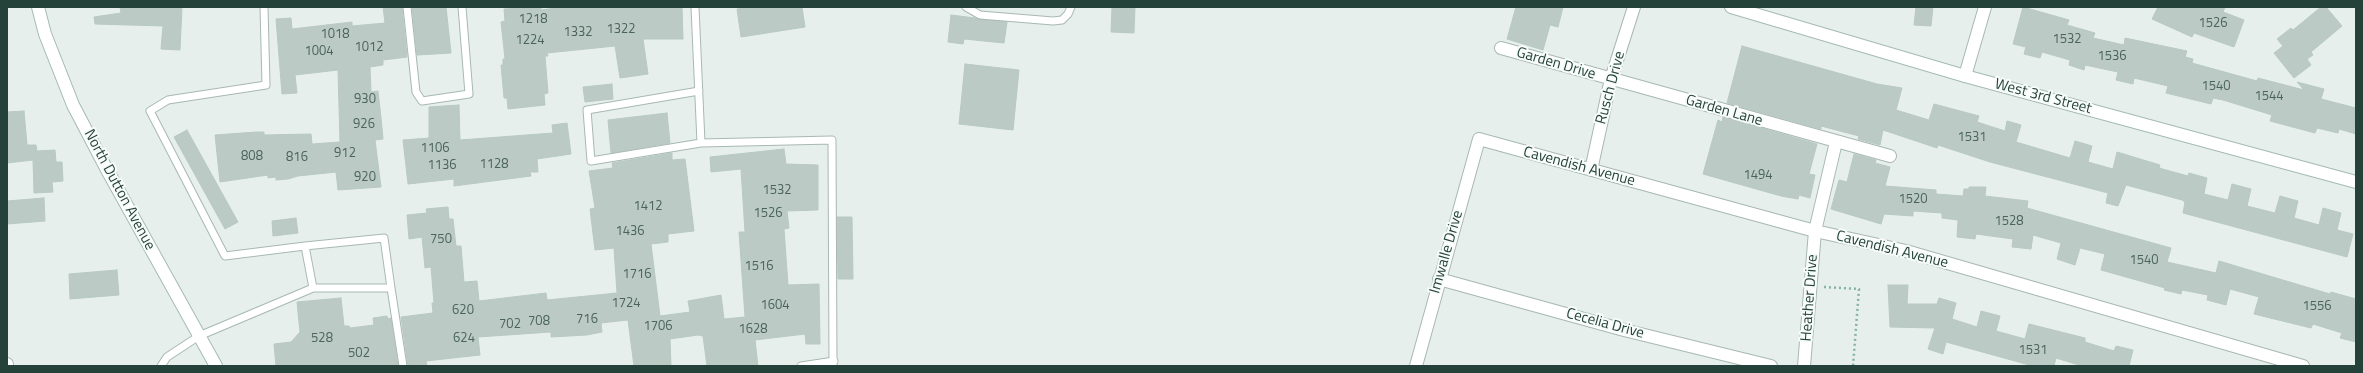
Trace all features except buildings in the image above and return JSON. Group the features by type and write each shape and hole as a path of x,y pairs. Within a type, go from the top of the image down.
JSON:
{"street":[{"name":"North Dutton Avenue","path":"38,7 45,34 73,105 106,168 216,366"},
{"name":"Rusch Drive","path":"1590,170 1612,79 1634,7"},
{"name":"West 3rd Street","path":"1731,7 1965,76 2356,182"},
{"path":"1965,76 1985,7"},
{"name":"Garden Drive","path":"1501,48 1612,79"},
{"name":"Garden Lane","path":"1612,79 1890,156"},
{"name":"Cavendish Avenue","path":"1479,139 1815,231 1906,251 2303,366"},
{"name":"Imwalle Drive","path":"1416,366 1439,278 1479,139"},
{"path":"1815,231 1836,142"},
{"name":"Heather Drive","path":"1804,366 1815,231"},
{"name":"Cecelia Drive","path":"1439,278 1624,330 1771,366"}],"lane":[{"path":"264,7 266,85 168,100 150,111 224,256 384,238 403,366"},
{"path":"407,7 416,92 422,101 469,94 462,7"},
{"path":"695,7 701,143"},
{"path":"966,7 980,14 1053,21 1062,20 1068,14 1071,7"},
{"path":"699,91 587,110 590,161 701,143 832,140 834,363 802,366"},
{"path":"305,246 314,288"},
{"path":"161,366 167,357 199,336 314,288 391,288"}],"path":[{"path":"1810,287 1859,289 1853,366"}]}
